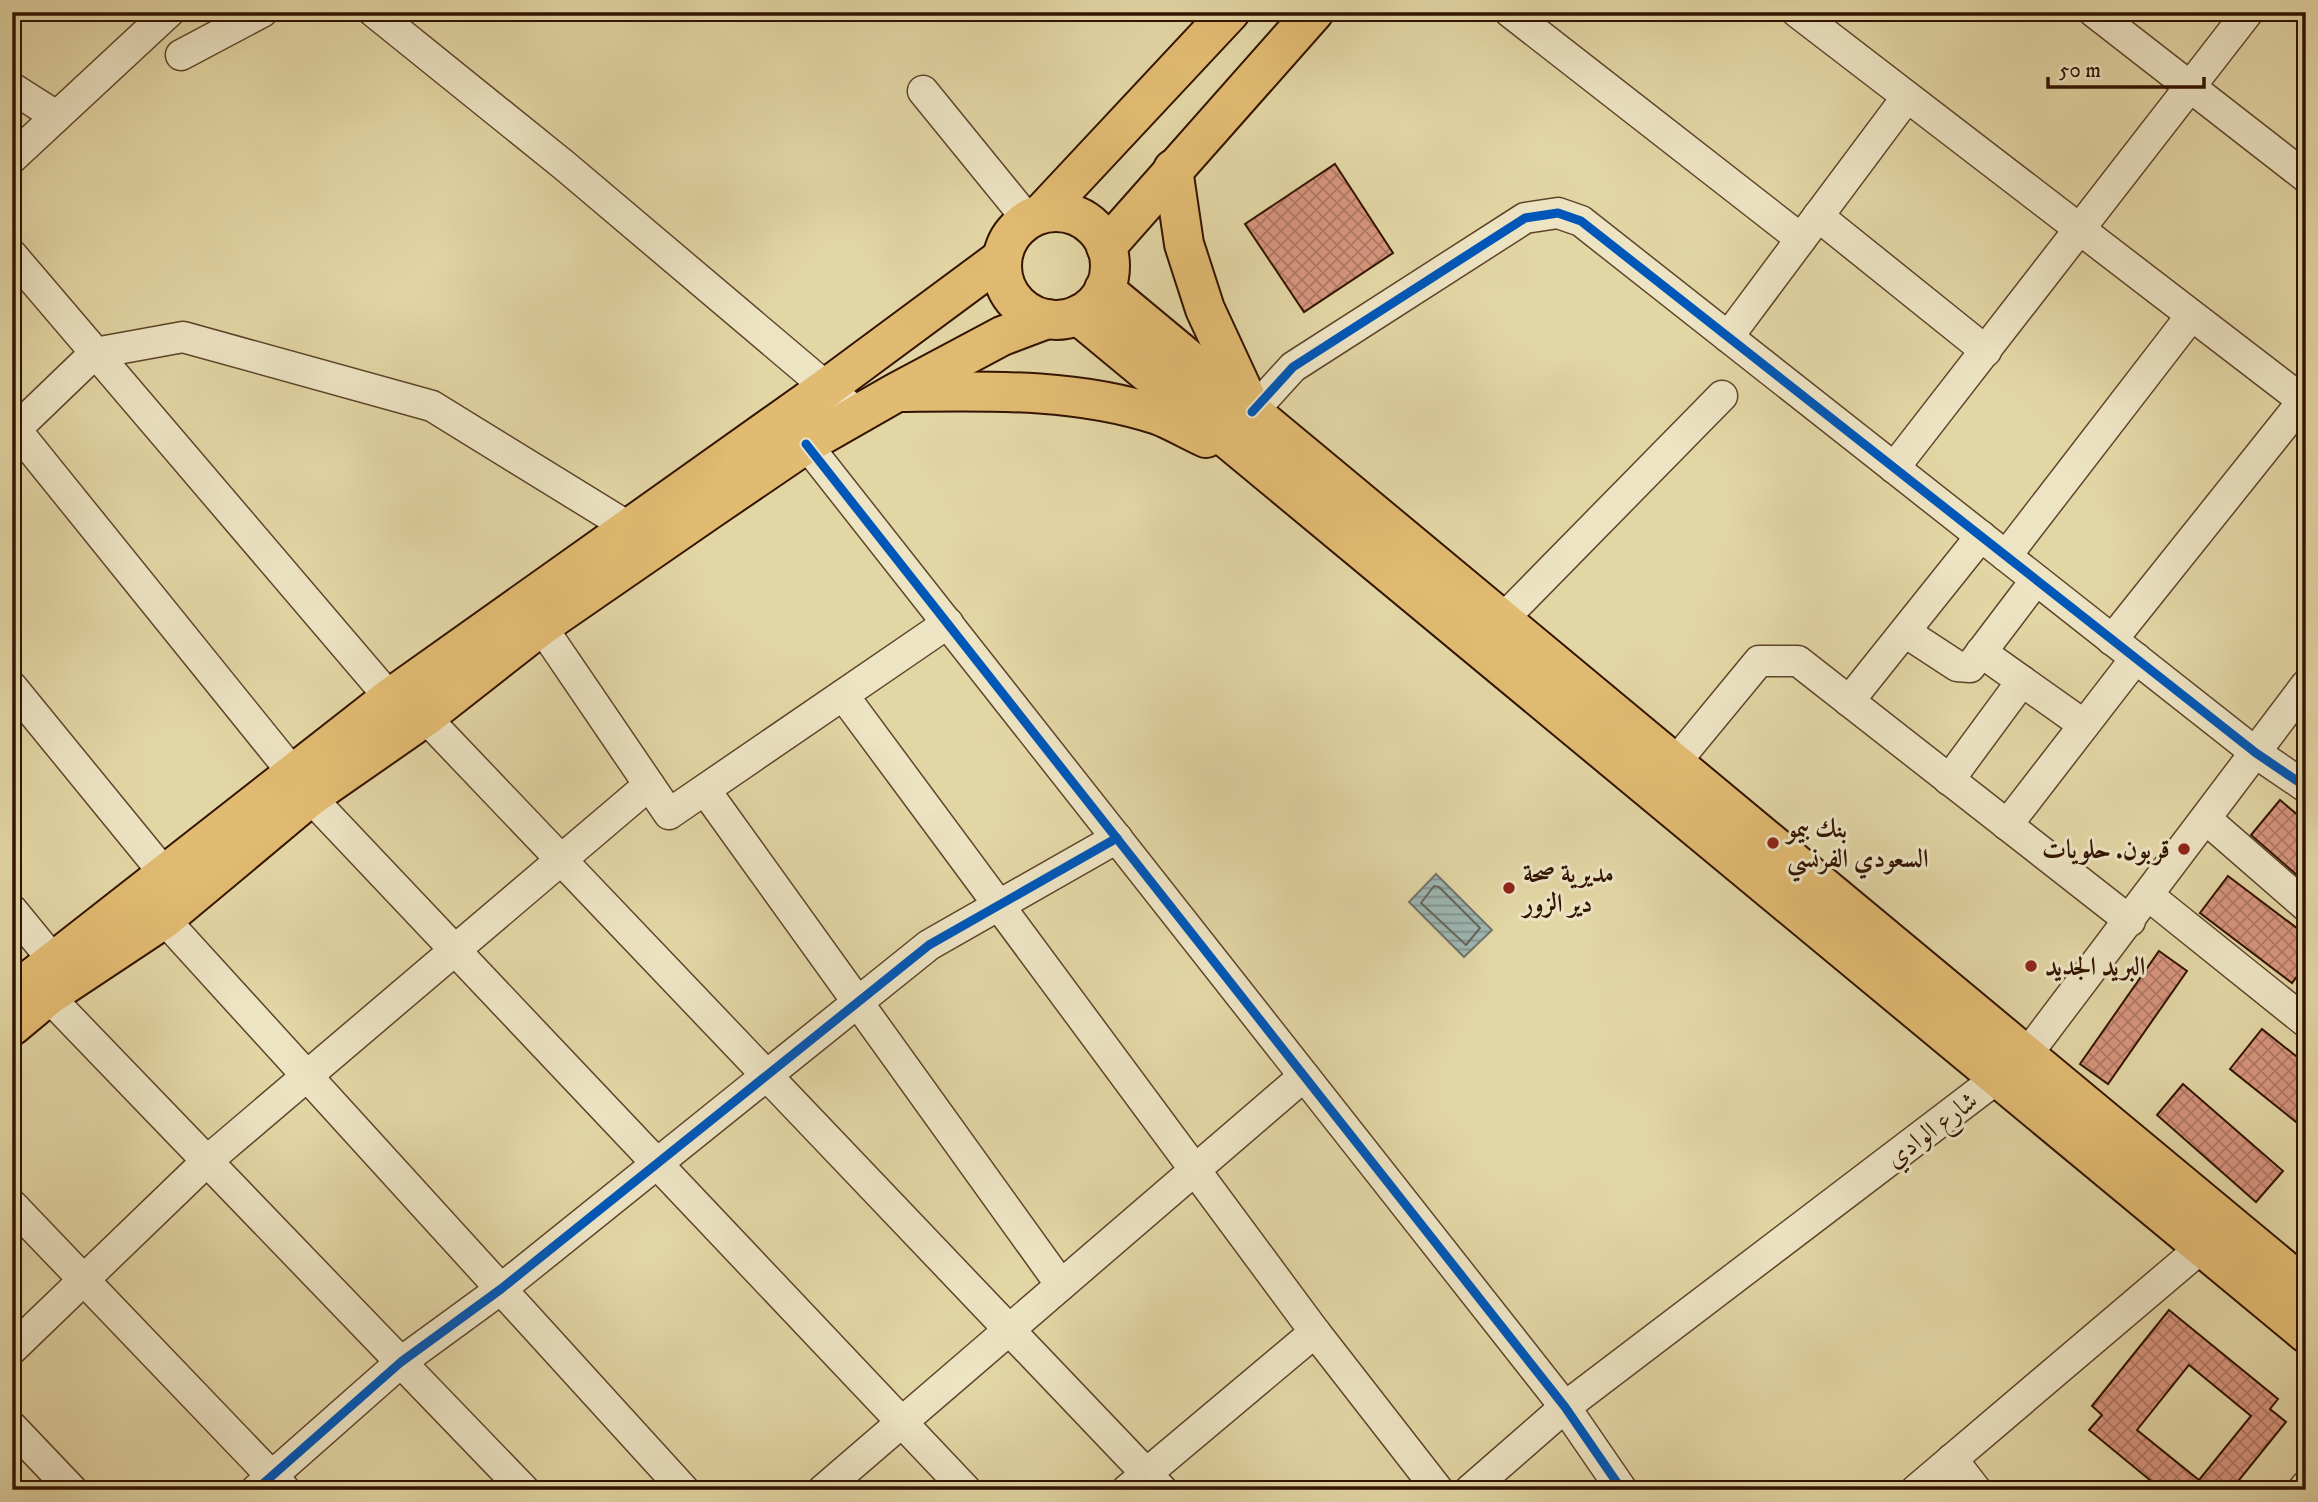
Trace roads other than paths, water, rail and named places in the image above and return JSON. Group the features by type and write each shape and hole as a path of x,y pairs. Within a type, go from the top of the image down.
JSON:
{"main road":[{"path":"38,983 164,919 390,698 825,389 1002,258 1016,230 1035,216 1230,12"},
{"path":"1106,247 1307,21"},
{"path":"1173,169 1184,244 1205,309 1252,412"},
{"path":"12,1026 38,983 164,873 302,785 425,717 541,626 806,444 1002,336 1076,307 1109,275 1106,247 1099,233 1073,215 1035,216"},
{"path":"1002,258 1008,290 1018,304 1031,314 1076,307 1252,412 1674,764 2012,1068 2203,1247 2306,1333"},
{"path":"1076,307 1260,464 2012,1068 2306,1288"},
{"path":"897,392 1022,391 1093,399 1159,416 1260,464"}],"street":[{"path":"12,158 169,12"},
{"path":"181,55 262,12"},
{"path":"374,12 565,166 825,389 858,414"},
{"path":"1307,21 1336,12"},
{"path":"1510,12 1986,351"},
{"path":"1797,12 2304,402 2112,640"},
{"path":"2094,12 2306,177"},
{"path":"1894,468 2248,12"},
{"path":"12,88 56,116"},
{"path":"923,91 1035,216"},
{"path":"1728,337 1907,97"},
{"path":"1252,412 1293,367 1525,218 1558,213 1581,221 2256,753 2306,787"},
{"path":"12,255 390,698"},
{"path":"2006,556 2191,316"},
{"path":"630,528 432,406 183,337 95,353 14,427 302,785 966,1490"},
{"path":"1502,620 1722,396"},
{"path":"806,444 1565,1408 1622,1490"},
{"path":"1849,701 1981,536"},
{"path":"1905,632 1957,666 1970,667 2036,580"},
{"path":"541,626 669,814 948,623"},
{"path":"1981,652 2084,725"},
{"path":"2007,825 2136,658"},
{"path":"1674,764 1759,661 1798,661 2130,921"},
{"path":"1949,780 2022,681"},
{"name":"شارع الوادي","path":"1470,1490 1565,1408 2012,1068 2130,921 2306,685"},
{"path":"12,687 164,873"},
{"path":"843,695 1315,1332 1438,1490"},
{"path":"425,717 1009,1330 1145,1484 1315,1332"},
{"path":"12,1349 207,1161 649,785"},
{"path":"705,790 1061,1285"},
{"path":"2206,819 2306,906"},
{"path":"12,1205 271,1485 401,1362 501,1289 655,1162 929,946 1117,838"},
{"path":"2149,896 2303,1013"},
{"path":"12,910 38,983 524,1490"},
{"path":"164,919 684,1490"},
{"path":"823,1490 1304,1076"},
{"path":"1916,1490 2203,1247"},
{"path":"12,1427 72,1490"},
{"path":"1952,1460 1976,1490"}],"water":[{"path":"1436,874 1492,930 1464,957 1409,902"}],"place":[{"name":"بنك بيمو السعودي الفرنسي","path":"1773,843"},
{"name":"قربون. حلويات","path":"2184,849"},
{"name":"مديرية صحة دير الزور","path":"1509,888"},
{"name":"البريد الجديد","path":"2031,966"}]}
